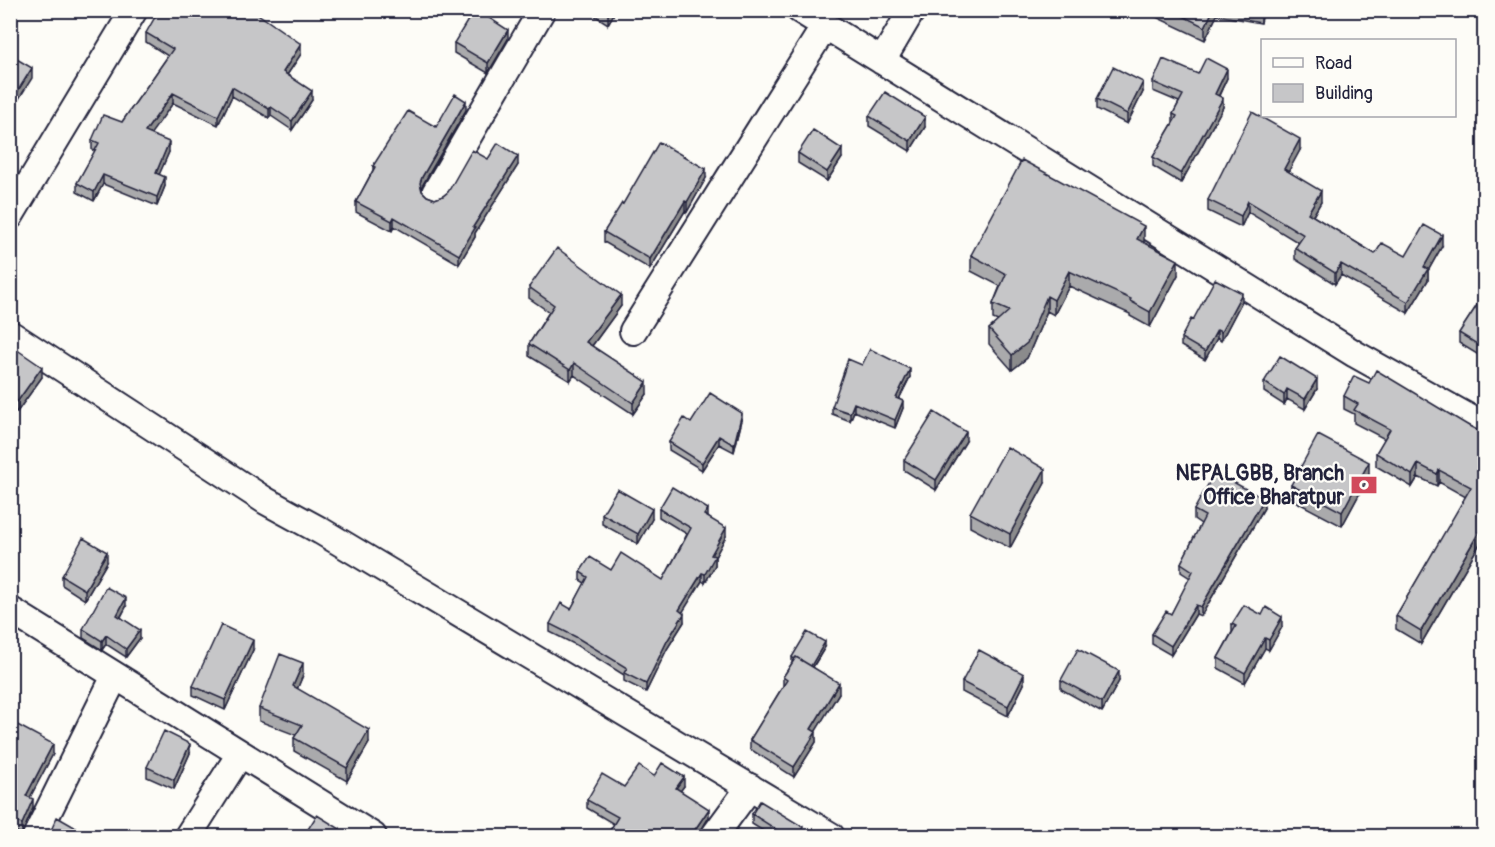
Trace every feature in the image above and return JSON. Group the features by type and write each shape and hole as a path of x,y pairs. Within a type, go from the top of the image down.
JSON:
{"street":[{"path":"10,216 134,10"},
{"path":"435,193 542,10"},
{"path":"800,10 1355,354 1485,426"},
{"path":"882,61 912,10"},
{"path":"633,331 825,26"},
{"path":"10,334 266,501 831,837"},
{"path":"10,610 373,837"},
{"path":"36,837 115,676"},
{"path":"188,837 240,754"},
{"path":"714,837 750,787"}],"building":[{"path":"159,10 252,10 301,44 283,72 312,91 292,121 271,107 269,109 232,87 218,116 173,93 145,132 169,142 156,173 165,177 157,197 103,175 94,192 77,183 99,143 92,140 103,115 122,122 173,49 146,33"},
{"path":"474,10 508,30 488,63 454,43"},
{"path":"1171,10 1213,10 1205,27"},
{"path":"10,55 32,68 12,100 17,104 10,114"},
{"path":"1206,58 1227,69 1215,94 1223,98 1181,174 1153,157 1177,116 1173,114 1183,95 1153,82 1163,59 1198,74"},
{"path":"1113,67 1143,82 1127,114 1097,99"},
{"path":"885,92 925,117 910,141 869,116"},
{"path":"455,94 466,101 422,177 420,183 422,191 427,196 435,199 448,192 472,150 488,159 498,143 518,156 473,227 475,228 459,255 394,217 392,221 356,202 375,167 373,166 408,111 436,127"},
{"path":"1252,112 1300,139 1284,169 1321,191 1308,213 1375,254 1382,243 1406,256 1424,225 1442,235 1424,267 1428,269 1408,302 1341,264 1335,273 1295,248 1304,235 1248,201 1241,216 1208,200"},
{"path":"813,130 842,149 827,172 798,153"},
{"path":"659,142 706,169 650,259 604,232"},
{"path":"1022,160 1144,226 1137,239 1178,260 1150,312 1130,301 1131,299 1069,271 1054,300 1047,296 1027,343 1012,355 989,329 1009,311 993,304 1006,274 971,255"},
{"path":"557,248 621,295 586,342 647,382 633,403 574,363 570,370 529,344 554,305 529,287"},
{"path":"1215,279 1242,293 1221,332 1217,330 1205,352 1181,338"},
{"path":"1485,293 1485,349 1459,333"},
{"path":"10,345 42,367 17,402 10,397"},
{"path":"870,349 910,369 896,398 903,401 895,420 854,403 850,413 832,407 848,359 862,365"},
{"path":"1280,356 1317,379 1305,399 1287,389 1284,395 1264,382"},
{"path":"1376,370 1485,434 1485,522 1421,631 1396,616 1471,487 1439,470 1437,474 1418,464 1412,475 1376,453 1390,429 1354,410 1358,404 1344,396 1354,376 1369,383"},
{"path":"710,393 742,413 734,445 719,436 702,463 669,442 684,418 691,423"},
{"path":"934,412 966,432 936,480 904,460"},
{"path":"1318,435 1369,462 1342,512 1291,485"},
{"path":"1007,447 1045,469 1010,534 970,513"},
{"path":"1215,472 1264,499 1201,607 1196,605 1171,646 1152,634 1166,611 1171,614 1193,571 1181,563 1205,516 1194,510"},
{"path":"672,487 708,509 704,515 726,528 711,555 715,556 705,574 702,573 679,610 684,614 667,641 646,684 624,673 627,668 550,624 561,603 571,609 588,577 580,572 590,557 611,570 621,553 663,580 691,528 659,509"},
{"path":"617,489 652,509 638,534 602,514"},
{"path":"83,538 107,552 85,590 62,576"},
{"path":"106,587 126,598 117,615 140,630 126,649 106,635 102,641 83,629"},
{"path":"1244,605 1262,615 1266,607 1282,617 1269,640 1265,638 1245,673 1218,658 1236,626 1232,624"},
{"path":"221,625 253,640 225,700 193,686"},
{"path":"807,632 825,642 811,666 792,657"},
{"path":"1078,649 1119,671 1102,702 1061,680"},
{"path":"979,650 1024,674 1008,706 962,682"},
{"path":"280,654 303,663 293,686 369,730 347,768 294,738 302,725 259,708"},
{"path":"796,657 839,683 811,729 816,732 794,767 750,740 787,680 783,677"},
{"path":"10,721 53,744 26,796 33,799 22,824 10,820"},
{"path":"164,731 190,744 174,780 147,767"},
{"path":"662,763 684,777 676,788 709,809 694,831 692,830 688,837 606,837 618,817 587,800 602,774 624,787 639,766 654,776"},
{"path":"760,801 803,827 797,837 788,837 752,814"},
{"path":"317,815 340,829 335,837 303,837"},
{"path":"57,817 92,837 48,837"},
{"path":"121,831 131,837 118,837"}],"place":[{"name":"NEPALGBB, Branch Office Bharatpur","path":"1364,485"}]}
